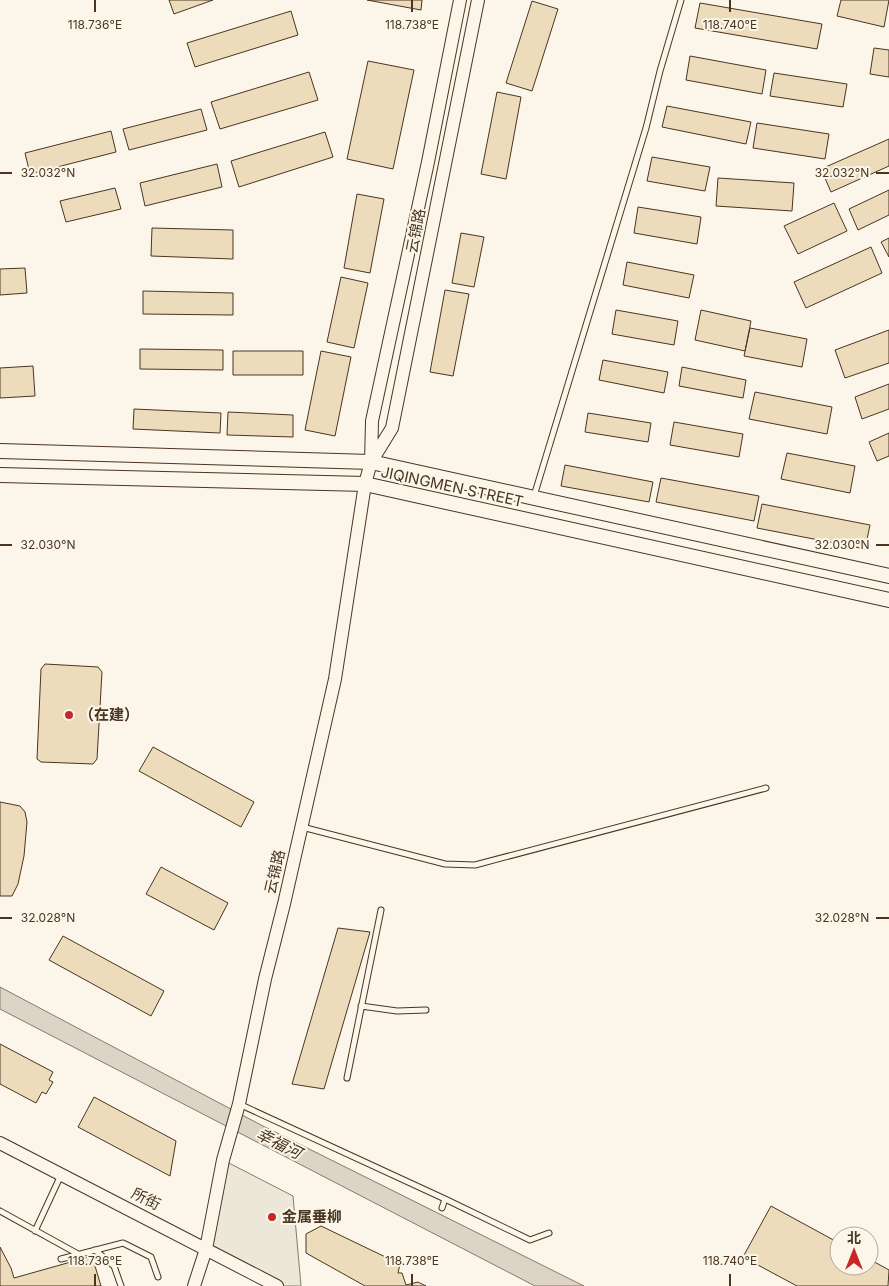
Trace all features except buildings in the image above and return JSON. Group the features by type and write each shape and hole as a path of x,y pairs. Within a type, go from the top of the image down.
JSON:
{"main road":[{"name":"JIQINGMEN STREET","path":"0,451 371,462 889,576"},
{"name":"JIQINGMEN STREET","path":"0,475 365,484 889,600"}],"street":[{"name":"云锦路","path":"194,1286 206,1249 223,1160 239,1104 265,979 335,679 365,484 371,462 372,421 428,162 460,0"},
{"name":"云锦路","path":"371,462 392,428 478,0"},
{"name":"所街","path":"0,1143 277,1286"}],"lane":[{"path":"533,498 646,128 680,0"},
{"path":"302,827 444,864 475,866 766,788"},
{"path":"347,1078 381,910"},
{"path":"361,1006 397,1011 426,1010"},
{"path":"239,1104 530,1240 549,1232"},
{"path":"35,1230 62,1174"},
{"path":"442,1208 445,1199"},
{"path":"0,1211 79,1254"},
{"path":"62,1259 123,1243 152,1257 158,1276"},
{"path":"95,1250 114,1266 121,1286"}],"shaded area":[{"path":"223,1160 293,1196 301,1286 277,1286 206,1249"}],"water":[{"name":"幸福河","path":"0,987 261,1125 584,1286 535,1286 0,1009"}],"place":[{"name":"（在建）","path":"69,715"},
{"name":"金属垂柳","path":"272,1217"}]}
